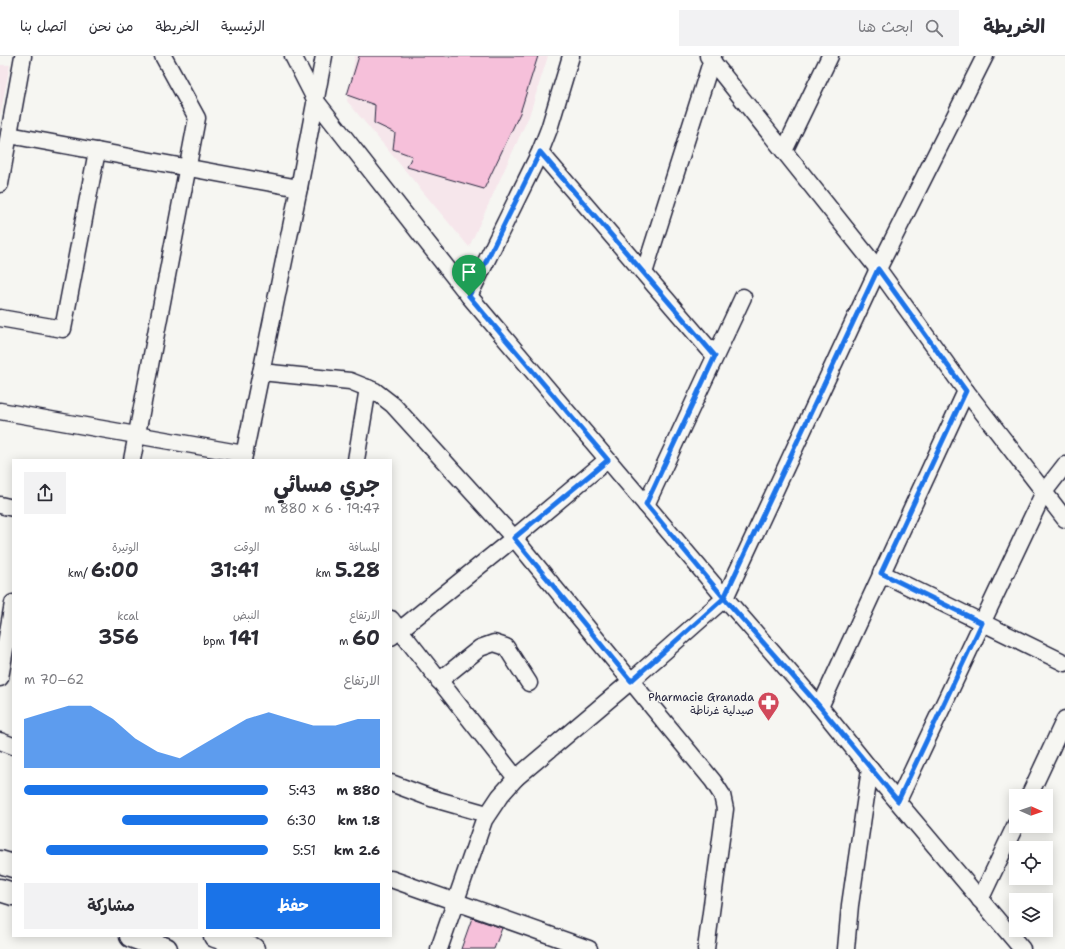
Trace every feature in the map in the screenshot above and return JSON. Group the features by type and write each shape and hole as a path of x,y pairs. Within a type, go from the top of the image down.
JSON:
{"main road":[{"path":"0,862 12,866"},
{"path":"0,890 12,894"},
{"path":"218,937 252,949"}],"street":[{"path":"0,184 23,56"},
{"path":"132,459 197,118 163,56"},
{"path":"293,56 316,101 469,296 724,598 820,707 870,769 1022,949"},
{"path":"0,411 137,435 244,457 299,188 324,56"},
{"path":"469,296 540,152 549,129 571,56"},
{"path":"784,151 830,56"},
{"path":"439,949 487,814 500,796 516,778 631,681 724,598 878,269 985,56"},
{"path":"644,274 711,58"},
{"path":"711,58 878,269 966,391 1065,519"},
{"path":"9,135 299,188"},
{"path":"0,318 63,329 97,151"},
{"path":"540,152 715,356"},
{"path":"646,504 743,297"},
{"path":"261,372 350,381 375,391 393,405 514,538 714,781 722,795 724,809 706,949"},
{"path":"356,459 368,388"},
{"path":"820,707 966,391"},
{"path":"516,778 439,681 394,628 514,538 608,460"},
{"path":"898,801 1044,492 1065,465"},
{"path":"0,505 12,508"},
{"path":"881,573 1065,663"},
{"path":"0,678 12,609"},
{"path":"439,681 480,648 494,643 506,647 529,683"},
{"path":"1032,789 1065,719"},
{"path":"0,741 12,746"},
{"path":"846,949 850,905 870,769"},
{"path":"392,772 398,786 431,798 487,814"},
{"path":"980,900 1012,833"},
{"path":"392,879 589,949"}],"shaded area":[{"path":"355,56 548,56 529,116 469,247 347,101"},
{"path":"0,65 10,65 0,116"}],"building":[{"path":"359,56 538,56 520,113 484,189 407,167 412,156 393,149 395,133 374,123 375,105 347,95"},
{"path":"472,918 502,928 494,949 461,949"}],"place":[{"name":"Pharmacie Granada صيدلية غرناطة","path":"769,722"}],"route":[{"path":"469,296 540,152 715,356 646,504 724,598 878,269 966,391 881,573 982,623 898,801 820,707 724,598 631,681 514,538 608,460 469,296"}]}
